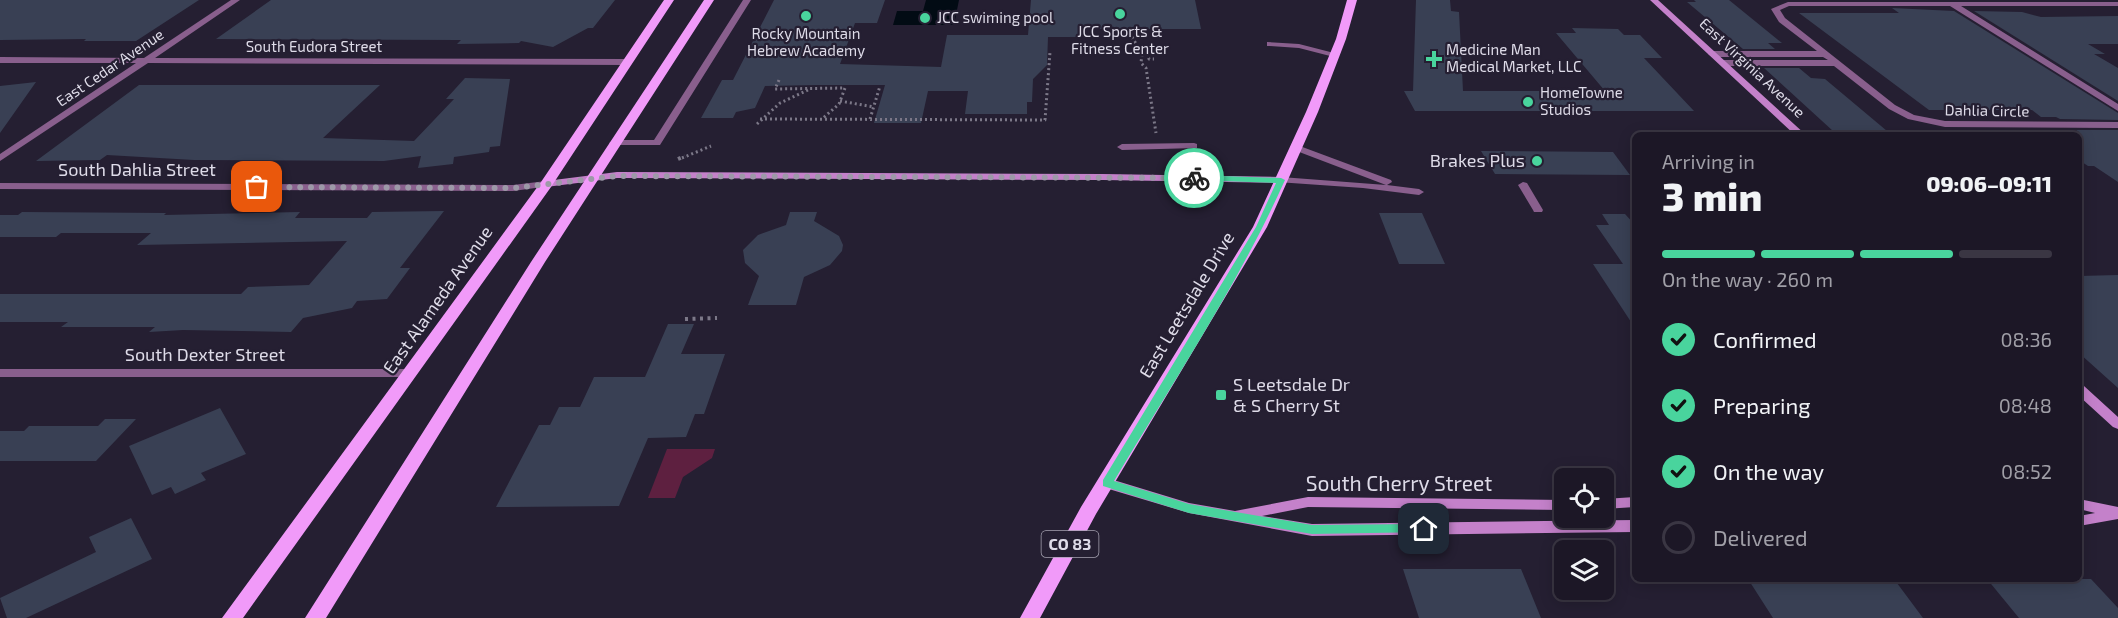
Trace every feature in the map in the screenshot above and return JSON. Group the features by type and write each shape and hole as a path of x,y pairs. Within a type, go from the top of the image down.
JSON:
{"main road":[{"name":"East Alameda Avenue","path":"232,618 546,184 669,0"},
{"path":"315,618 592,177 709,0"},
{"name":"East Leetsdale Drive","path":"1030,618 1107,483 1226,288 1260,227 1297,148 1334,54 1352,0"}],"street":[{"name":"East Cedar Avenue","path":"0,158 236,0"},
{"path":"614,143 657,143 747,0"},
{"name":"East Virginia Avenue","path":"1654,0 1798,132"},
{"name":"Dahlia Circle","path":"2118,4 1788,4 1775,9 1782,20 1892,107 1911,117 1945,124 2118,125"},
{"path":"1952,4 2118,108"},
{"path":"1270,44 1299,45 1334,54"},
{"path":"1712,54 1826,54"},
{"name":"South Eudora Street","path":"0,60 627,62"},
{"path":"1723,63 1838,63"},
{"path":"1995,125 2004,132"},
{"path":"1122,147 1194,146"},
{"path":"1281,180 1364,185 1419,192 1359,173 1297,148"},
{"name":"South Dahlia Street","path":"0,186 513,188 592,177 1068,176 1281,180"},
{"path":"1523,185 1538,210"},
{"name":"South Dexter Street","path":"0,373 410,373"},
{"path":"2082,392 2118,424"},
{"name":"South Cherry Street","path":"1107,483 1189,508 1312,530 1632,526"},
{"name":"South Cherry Street","path":"1234,515 1308,502 1554,506"},
{"path":"1614,503 1632,502"},
{"path":"2082,505 2118,513"},
{"path":"2082,520 2118,513"}],"path":[{"path":"1132,37 1140,51 1141,63 1146,68 1157,140"},
{"path":"1140,51 1147,50 1149,59 1154,59"},
{"path":"760,119 1046,120 1050,52"},
{"path":"779,80 775,89 845,88 840,101 822,119"},
{"path":"870,119 880,86"},
{"path":"757,124 783,100 812,89"},
{"path":"840,101 874,107"},
{"path":"677,159 711,146"},
{"path":"686,319 717,318"}],"shaded area":[{"name":"JCC swiming pool","path":"926,0 959,0 954,25 893,25 897,11 923,11"},
{"path":"667,449 715,449 712,458 683,477 675,498 648,498"}],"building":[{"path":"0,0 199,0 136,41 84,41 86,39 0,40"},
{"path":"271,0 615,0 593,28 588,28 553,47 521,41 519,43 457,44 461,40 216,39"},
{"path":"774,0 885,0 877,23 855,23 840,64 941,67 947,35 1028,35 1031,0 1195,0 1201,29 1086,29 1086,37 1048,37 1047,65 1033,79 1032,102 1027,102 1027,114 965,114 968,91 928,91 921,123 874,123 885,85 818,85 765,86 755,108 736,112 733,118 701,118 722,80 733,80"},
{"path":"1416,0 1450,0 1451,11 1459,12 1463,91 1605,91 1556,33 1576,33 1572,28 1618,29 1624,35 1640,35 1662,58 1644,58 1694,111 1415,111 1404,91 1413,91"},
{"path":"1694,0 1729,0 1782,43 1768,43 1775,49 1743,49 1687,2 1696,2"},
{"path":"1892,8 1954,11 2118,113 2118,120 2041,117 2032,110 1929,110 1799,13 1899,13"},
{"path":"1974,11 2022,12 2041,17 2118,16 2118,44 2088,44 2105,54 2094,54 2118,68 2118,101"},
{"path":"1764,68 1799,68 1811,78 1825,79 1887,131 1833,131"},
{"path":"465,78 510,79 500,146 490,147 489,152 454,157 453,164 418,168 421,156 384,161 194,160 107,155 100,160 36,161 139,85 380,85 323,138 414,141 454,99 446,99"},
{"path":"36,82 0,133 0,86"},
{"path":"2076,130 2118,130 2118,182 2094,166 2088,166 2082,162 2082,132"},
{"path":"1481,151 1613,152 1630,175 1495,174"},
{"path":"444,211 400,268 410,268 387,299 357,301 352,308 303,318 291,332 183,330 149,332 155,327 61,327 68,322 0,322 0,294 241,294 248,287 309,285 347,241 137,245 151,233 61,233 56,237 0,237 0,215 18,215 22,212 166,213 164,215 300,212 295,218 367,218 372,212"},
{"path":"790,212 817,212 814,221 839,236 843,245 842,251 830,265 804,277 796,305 748,305 759,276 745,263 743,250 758,235 786,225"},
{"path":"1379,213 1422,213 1445,264 1399,264"},
{"path":"1602,214 1625,214 1632,222 1632,323 1593,264 1623,264 1596,225 1609,225"},
{"path":"2118,275 2118,388 2082,356 2082,276"},
{"path":"668,324 694,324 681,354 725,354 704,414 695,414 686,437 648,438 619,506 496,507 539,425 550,425 559,407 580,407 594,377 645,377"},
{"path":"220,408 246,454 201,473 206,480 175,494 171,487 152,495 129,446"},
{"path":"105,419 136,419 96,461 0,461 0,431 24,431 29,426 98,426"},
{"path":"131,518 152,559 26,618 7,618 0,598 96,552 89,537"},
{"path":"1403,569 1521,569 1541,618 1419,618"},
{"path":"2082,579 2091,579 2118,608 2118,618 2019,618 1989,582 2082,582"},
{"path":"1750,582 1896,582 1923,618 1773,618"}],"way so far":[{"path":"257,187 513,188 592,177 617,176 1194,178"}],"place":[{"name":"JCC Sports & Fitness Center","path":"1120,14"},
{"name":"Rocky Mountain Hebrew Academy","path":"806,16"},
{"name":"JCC swiming pool","path":"925,18"},
{"name":"Medicine Man Medical Market, LLC","path":"1434,59"},
{"name":"HomeTowne Studios","path":"1528,102"},
{"name":"Brakes Plus","path":"1537,161"},
{"name":"S Leetsdale Dr & S Cherry St","path":"1221,395"}],"route":[{"path":"1194,178 1281,180 1260,227 1226,288 1107,483 1189,508 1312,530 1424,529"}]}
